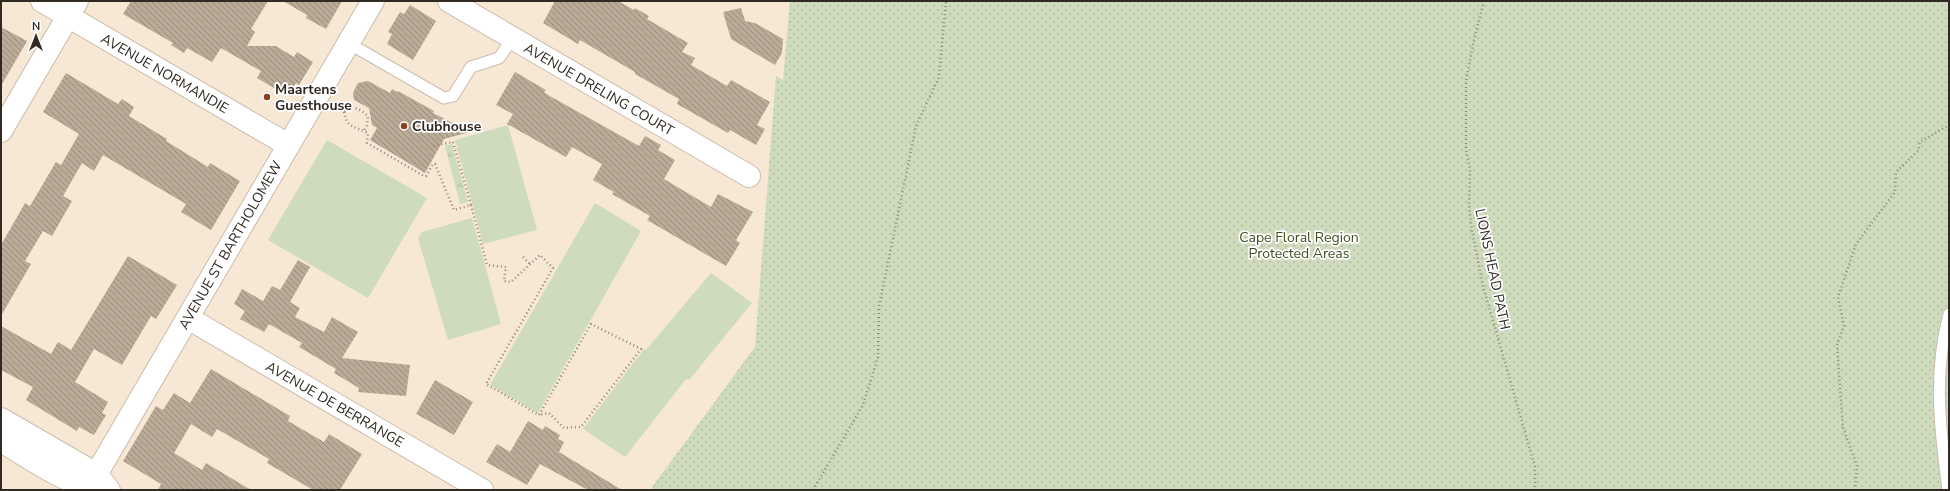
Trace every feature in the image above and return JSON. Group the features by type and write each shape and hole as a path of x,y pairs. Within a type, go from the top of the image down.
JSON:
{"street":[{"name":"AVENUE NORMANDIE","path":"42,1 73,9 288,145"},
{"name":"AVENUE ST BARTHOLOMEW","path":"96,486 188,318 372,1"},
{"name":"AVENUE DRELING COURT","path":"450,1 749,176"},
{"path":"1,130 73,9"},
{"name":"AVENUE DE BERRANGE","path":"188,318 482,490"},
{"path":"1,419 96,486"},
{"path":"1,441 55,472 96,486"}],"lane":[{"path":"348,43 444,98 453,96 474,65 502,55 513,38"},
{"path":"1948,490 1939,421 1938,380 1940,354 1949,314"}],"path":[{"path":"814,490 863,405 878,357 879,307 916,126 939,77 946,1"},
{"name":"LIONS HEAD PATH","path":"1484,1 1466,81 1466,148 1470,170 1469,206 1472,231 1483,286 1535,467 1535,490"},
{"path":"344,111 354,107 358,108 368,116 367,125 364,131"},
{"path":"345,122 369,135 367,143 424,176 426,176 433,164 435,164 454,210 471,205"},
{"path":"1855,490 1857,465 1843,428 1837,345 1844,326 1838,298 1856,244 1895,192 1896,172 1918,150 1920,142 1949,125"},
{"path":"433,146 454,142 487,266 506,267 504,281 511,282 540,255 553,268 486,384 539,415 549,413 564,428 581,427 641,349 592,324 539,415"},
{"path":"523,258 530,264"}],"green space":[{"name":"Cape Floral Region Protected Areas","path":"790,1 1949,1 1949,490 650,490 755,347 776,76 783,80"},
{"path":"508,125 537,230 483,244 455,140"},
{"path":"327,140 427,198 368,298 268,240"},
{"path":"452,144 468,202 460,204 445,146"},
{"path":"595,203 641,231 538,413 490,385"},
{"path":"472,218 501,324 448,340 418,238 422,232"},
{"path":"711,273 752,303 689,380 686,379 625,457 583,429 644,349 646,350"}],"building":[{"path":"131,1 268,1 251,29 255,32 247,46 276,46 294,57 297,52 313,62 299,85 296,83 292,89 285,85 281,92 257,78 261,71 221,48 212,62 187,48 184,53 171,45 173,43 123,14"},
{"path":"283,1 342,1 326,29 306,18 307,15"},
{"path":"555,1 618,1 649,16 647,19 688,43 682,52 695,58 691,65 727,86 731,80 770,102 757,125 765,129 756,145 730,130 728,133 677,104 679,99 635,74 635,72 580,40 578,44 543,23"},
{"path":"410,5 436,21 413,60 387,44 392,34 388,32 400,12 404,14"},
{"path":"741,8 745,21 755,23 783,39 782,53 775,65 731,39 723,12"},
{"path":"1,27 27,41 1,86"},
{"path":"515,72 546,90 544,92 548,95 639,146 645,136 661,145 658,150 675,160 664,179 711,207 718,194 753,212 736,240 740,243 726,266 647,220 650,216 612,194 614,192 593,180 602,164 572,147 566,157 507,124 513,114 496,105"},
{"path":"66,73 118,104 122,99 134,107 129,116 167,139 166,141 208,167 210,163 240,181 211,230 181,212 186,204 103,155 94,171 82,163 63,196 72,201 52,236 43,231 25,261 31,264 1,316 1,245 25,203 30,206 56,162 61,165 79,134 43,112"},
{"name":"Clubhouse","path":"368,81 390,93 392,89 398,91 434,111 433,113 470,132 444,139 425,173 370,140 377,128 372,125 369,108 354,100 353,93 358,83"},
{"path":"128,256 177,285 156,319 151,316 122,365 94,349 75,382 108,402 102,413 106,415 94,435 79,427 77,431 26,400 33,387 1,370 1,326 51,354 58,342 71,350"},
{"path":"298,260 310,267 290,302 300,308 295,317 324,332 332,317 358,332 342,358 410,365 406,396 358,392 359,388 334,373 336,369 299,347 302,343 269,324 264,332 240,319 245,311 234,304 242,289 263,301 272,286 280,290"},
{"path":"211,369 290,416 288,421 324,442 329,434 362,454 340,490 313,490 267,463 269,459 217,429 212,437 191,424 174,453 202,470 206,463 251,490 158,490 161,484 123,461 156,406 163,410 174,393 190,403"},
{"path":"435,380 473,402 454,435 416,414"},
{"path":"528,421 543,430 545,426 560,435 558,439 564,442 559,452 622,490 588,490 540,464 527,485 486,462 497,444 510,452"}],"place":[{"name":"Maartens Guesthouse","path":"267,97"},
{"name":"Clubhouse","path":"404,126"}]}
